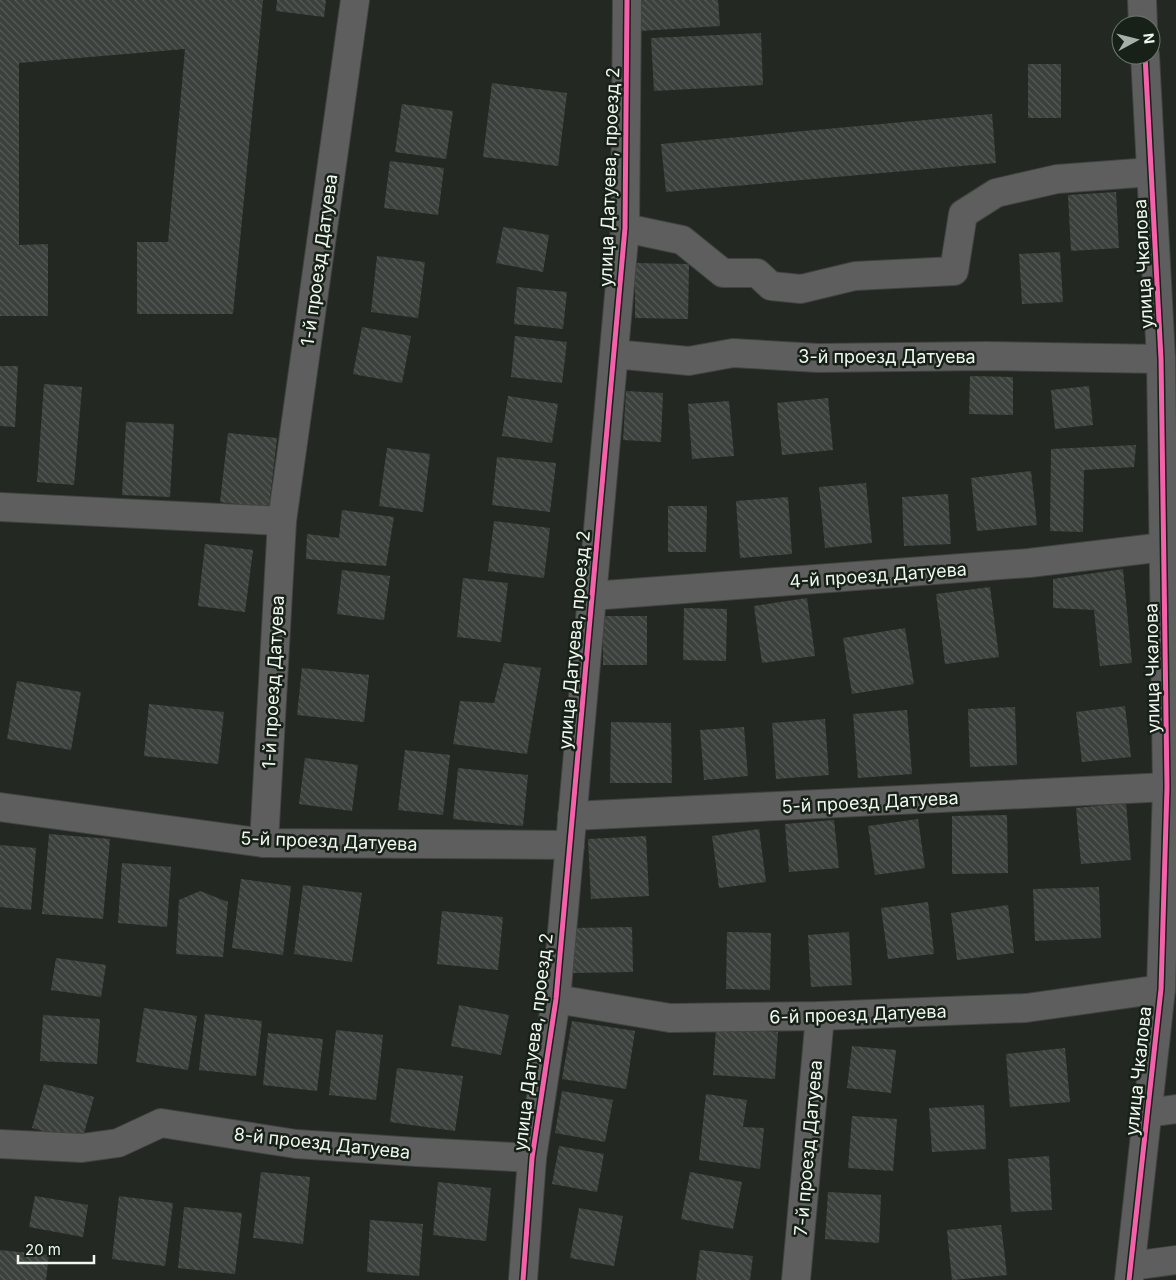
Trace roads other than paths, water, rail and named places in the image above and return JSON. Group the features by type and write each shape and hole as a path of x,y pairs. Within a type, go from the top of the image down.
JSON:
{"street":[{"name":"1-й проезд Датуева","path":"264,843 282,520 355,0"},
{"name":"улица Датуева, проезд 2","path":"523,1280 532,1158 556,999 625,228 627,0"},
{"path":"1142,0 1143,15"},
{"name":"улица Чкалова","path":"1130,1273 1161,989 1167,787 1161,359 1146,65"},
{"path":"625,228 682,240 723,273 757,273 772,286 802,289 855,276 954,270 962,214 996,193 1057,179 1151,172"},
{"name":"3-й проезд Датуева","path":"614,354 689,361 732,353 818,358 986,356 1161,359"},
{"path":"0,506 282,520"},
{"name":"4-й проезд Датуева","path":"592,596 1030,563 1164,547"},
{"name":"5-й проезд Датуева","path":"572,816 1167,787"},
{"name":"5-й проезд Датуева","path":"0,807 264,843 570,845"},
{"name":"6-й проезд Датуева","path":"556,999 670,1018 820,1016 1026,1008 1161,989"},
{"name":"7-й проезд Датуева","path":"796,1280 820,1016"},
{"path":"1147,1113 1176,1109"},
{"name":"8-й проезд Датуева","path":"0,1144 82,1148 118,1144 161,1123 296,1144 532,1158"},
{"path":"1130,1273 1176,1260"}]}
